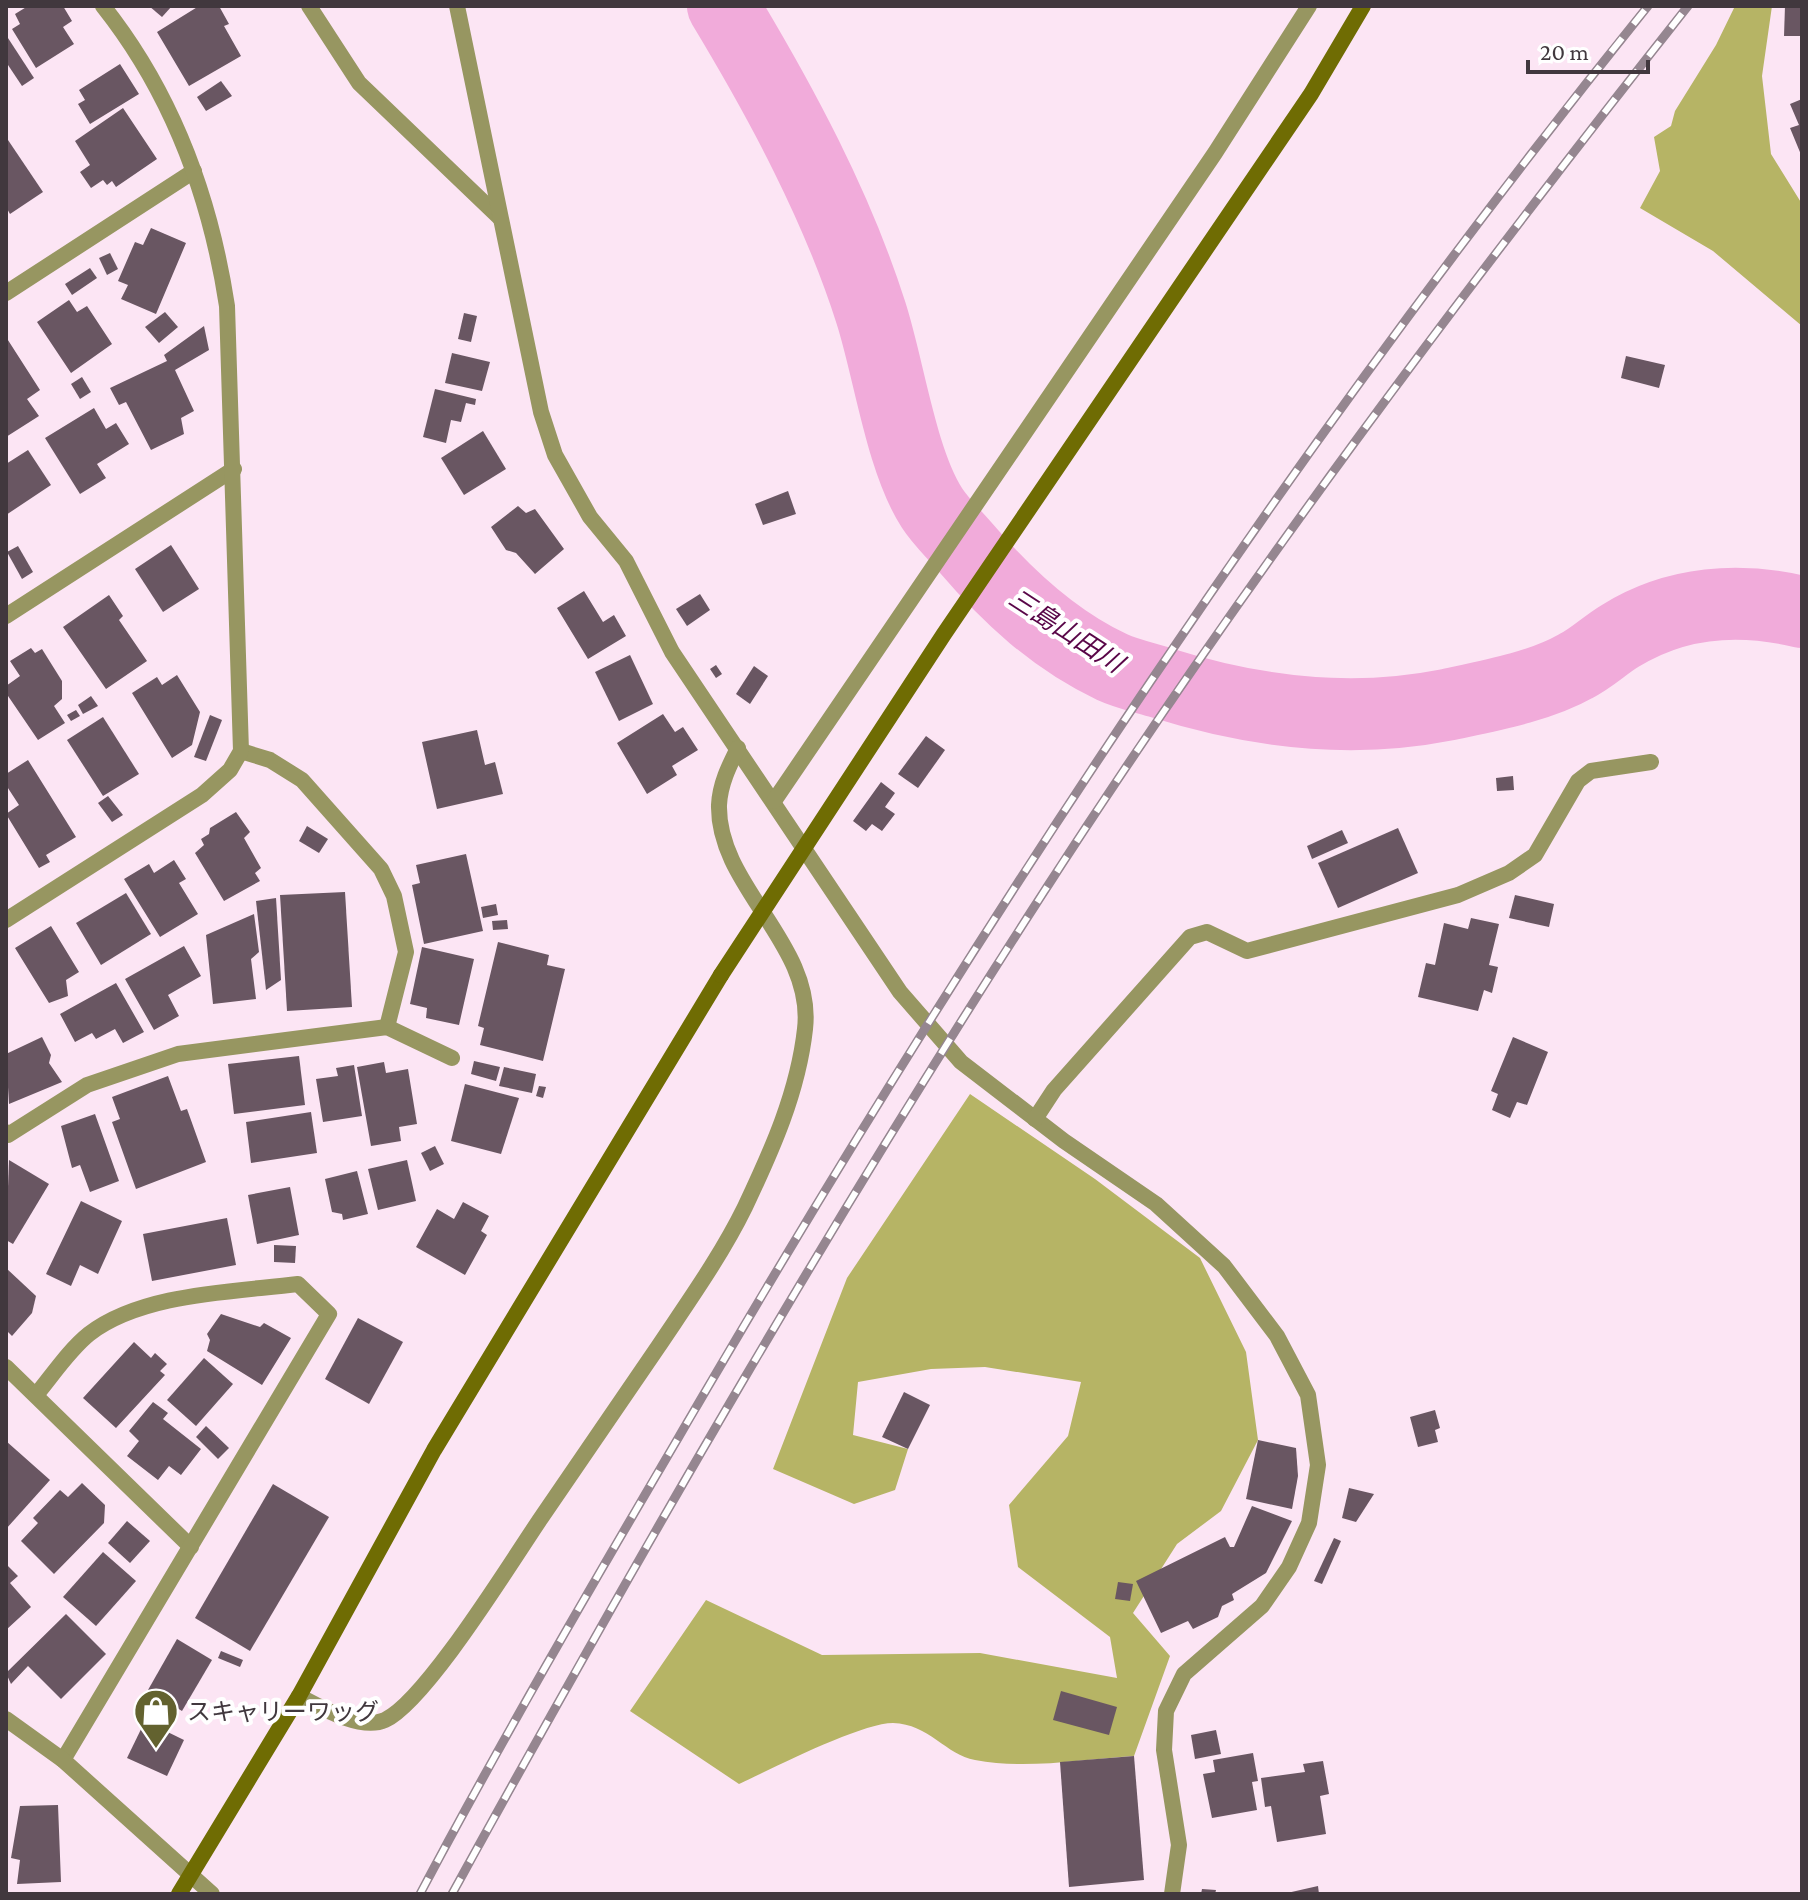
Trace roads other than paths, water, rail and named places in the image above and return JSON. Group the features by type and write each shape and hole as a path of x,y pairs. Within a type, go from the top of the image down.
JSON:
{"street":[{"path":"6,920 202,795 230,770 241,751 227,306 182,133 134,46 103,6"},
{"path":"309,6 359,83 500,218"},
{"path":"457,6 541,412 555,455 590,517 626,561 672,652 900,992 961,1062 1035,1119 1156,1204 1224,1266 1277,1336 1308,1395 1318,1465 1309,1523 1289,1567 1262,1606 1184,1674 1166,1711 1164,1750 1179,1845 1172,1894"},
{"path":"774,801 1215,153 1309,6"},
{"path":"179,1894 299,1696 434,1450 721,975 944,634 1311,94 1363,6"},
{"path":"6,293 194,171"},
{"path":"6,616 234,469"},
{"path":"299,1696 346,1719 382,1722 410,1702 478,1611 696,1291 744,1209 787,1111 801,1058 807,1006 792,961 725,841 719,806 724,776 738,748"},
{"path":"241,751 270,760 302,780 381,869 394,896 406,952 387,1027"},
{"path":"1035,1119 1054,1090 1190,937 1207,932 1247,951 1458,895 1509,873 1535,855 1578,781 1591,771 1651,762"},
{"path":"6,1132 8,1135 87,1085 178,1054 387,1027 452,1058"},
{"path":"36,1395 87,1335 129,1314 184,1297 298,1284 329,1314 317,1339 63,1760"},
{"path":"6,1367 191,1547"},
{"path":"6,1719 63,1760 212,1894"}],"waterway":[{"name":"三島山田川","path":"723,6 806,155 842,233 878,335 912,465 932,508 1015,600 1051,630 1091,656 1130,674 1232,701 1302,712 1374,714 1446,705 1530,685 1576,666 1641,624 1686,609 1755,604 1802,612"}],"railway":[{"path":"420,1894 524,1704 705,1392 922,1033 1035,856 1151,681 1392,339 1518,171 1648,6"},
{"path":"452,1894 594,1638 740,1385 891,1134 1047,887 1199,661 1357,439 1688,6"}],"place":[{"name":"スキャリーワッグ","path":"156,1750"}]}
